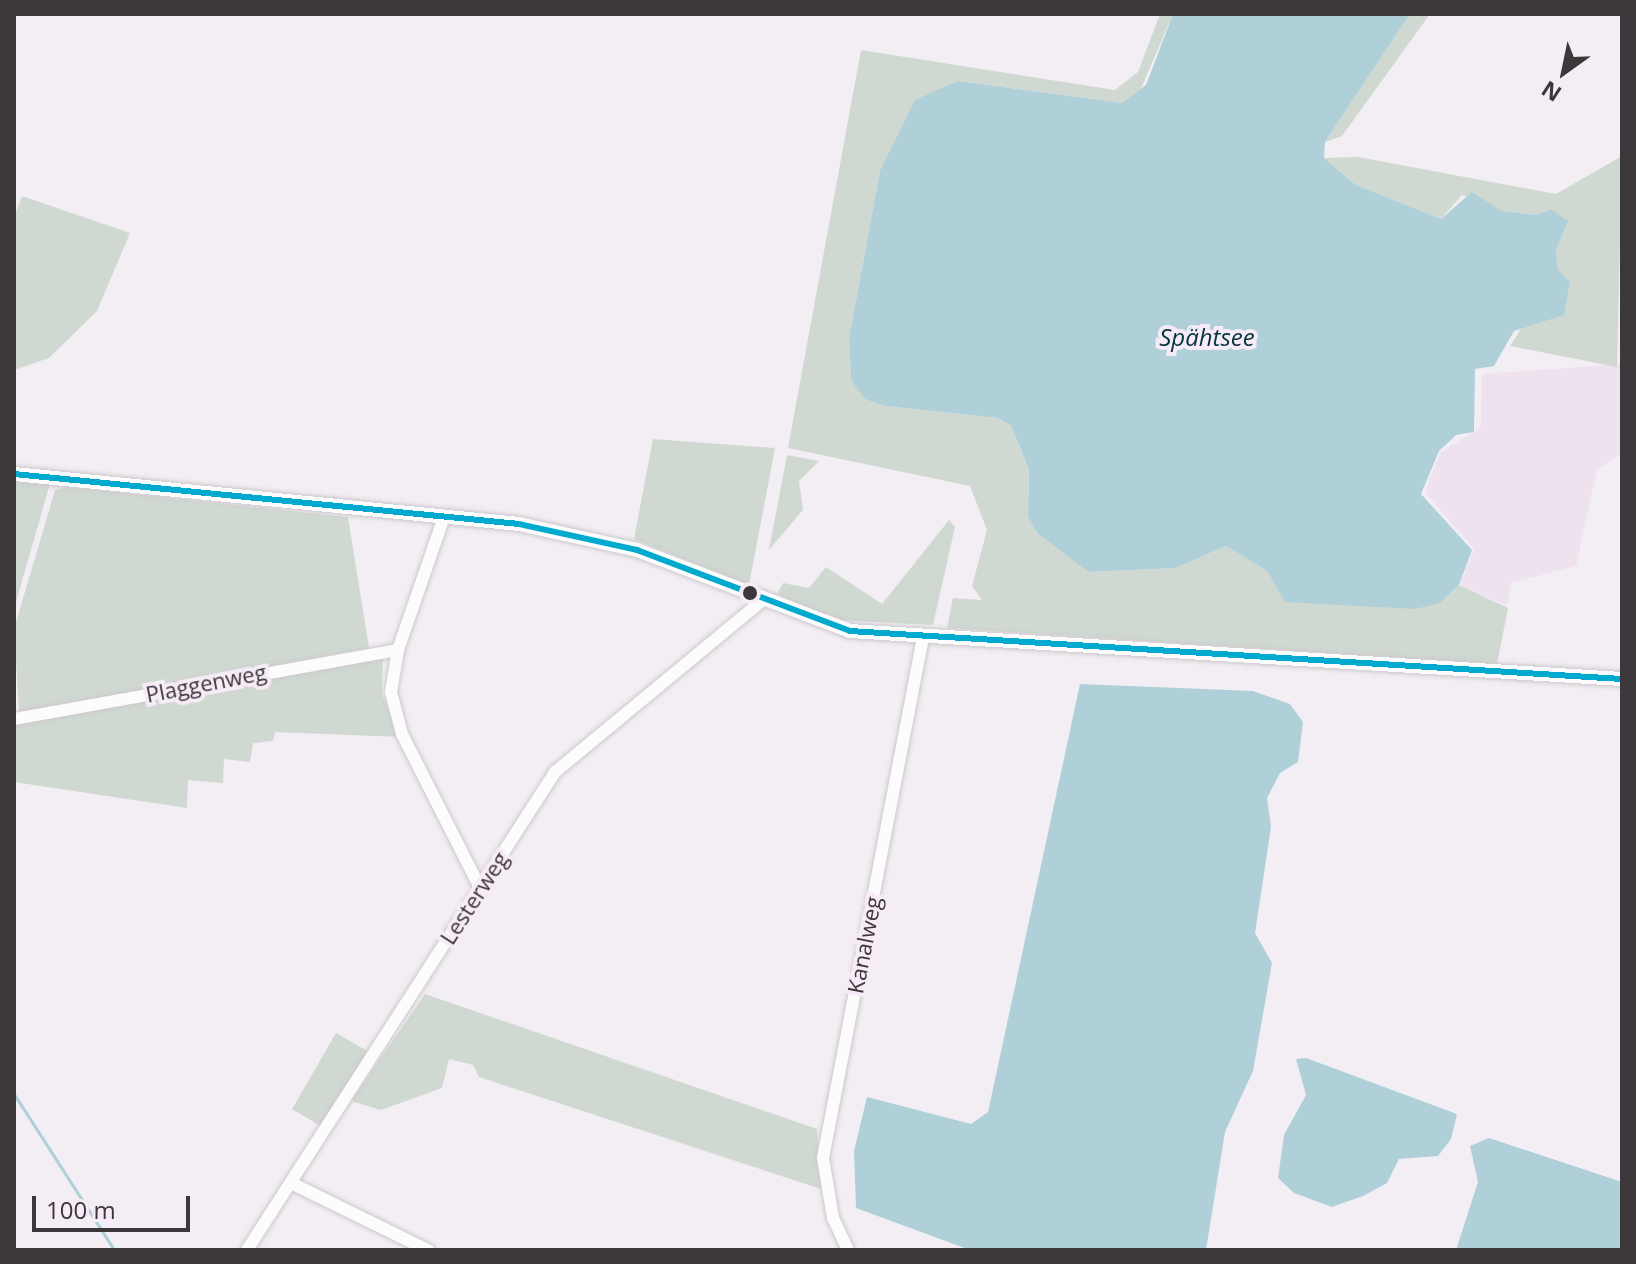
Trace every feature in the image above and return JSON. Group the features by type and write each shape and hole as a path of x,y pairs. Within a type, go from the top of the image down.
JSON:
{"main road":[{"path":"14,474 444,517 606,541 835,629 923,637 1622,679"}],"street":[{"path":"444,517 398,650 396,715 480,888"},
{"name":"Lesterweg","path":"247,1250 555,772 762,601"},
{"name":"Kanalweg","path":"848,1250 833,1218 823,1158 923,637"},
{"name":"Plaggenweg","path":"14,719 398,650"},
{"path":"291,1183 428,1250"}],"shaded area":[{"path":"1160,14 1173,14 1137,98 1122,103 959,81 880,171 849,338 851,380 885,406 998,418 1011,426 1029,471 1028,517 1038,534 1088,572 1176,568 1226,546 1267,571 1286,602 1440,603 1459,585 1508,608 1497,664 947,628 953,598 982,600 972,586 987,530 970,486 788,448 861,50 1115,90 1138,72"},
{"path":"1410,14 1430,14 1342,136 1325,142"},
{"path":"1622,156 1617,367 1510,346 1558,270 1556,250 1567,221 1551,209 1537,215 1502,211 1462,195 1441,219 1356,185 1324,158 1358,157 1556,194"},
{"path":"22,196 130,233 97,311 49,358 14,370 14,217"},
{"path":"1622,364 1622,453 1597,470 1576,566 1511,583 1507,606 1460,585 1474,549 1425,492 1440,453 1481,427 1482,374"},
{"path":"653,439 775,448 749,585 634,539"},
{"path":"787,455 819,461 799,481 803,510 769,550"},
{"path":"14,481 50,484 14,609"},
{"path":"67,487 348,517 369,648 19,713 14,629 55,490"},
{"path":"949,520 955,527 933,625 836,620 777,594 783,583 809,588 826,567 882,604"},
{"path":"383,658 382,695 401,737 275,732 273,741 253,743 250,762 224,759 223,783 188,780 187,808 14,782 14,723"},
{"path":"425,994 817,1129 821,1189 479,1077 473,1065 449,1059 442,1088 381,1110 351,1101"},
{"path":"336,1033 367,1051 323,1127 292,1109"}],"water":[{"name":"Spähtsee","path":"1173,14 1410,14 1325,142 1324,158 1356,185 1441,219 1472,192 1502,211 1537,215 1551,209 1568,221 1556,250 1558,270 1570,282 1564,315 1514,331 1494,366 1475,369 1474,432 1456,435 1439,451 1421,494 1472,550 1459,585 1440,603 1415,609 1285,602 1267,571 1226,546 1176,568 1088,572 1038,534 1028,517 1029,470 1011,426 998,418 885,406 865,399 851,380 849,338 880,171 915,100 958,81 1122,103 1146,85"},
{"path":"1080,684 1253,691 1290,704 1303,722 1298,762 1280,773 1267,798 1271,827 1255,933 1272,963 1253,1071 1225,1132 1206,1250 970,1250 856,1208 854,1151 867,1097 971,1124 988,1112"},
{"path":"1306,1058 1457,1114 1451,1139 1438,1156 1399,1159 1387,1183 1332,1207 1294,1193 1278,1178 1284,1135 1306,1095 1296,1059"},
{"path":"1489,1138 1622,1182 1622,1250 1456,1250 1478,1182 1470,1146"}],"waterway":[{"path":"14,1094 114,1250"}],"transit line":[{"path":"14,474 519,524 637,550 850,631 1622,679"}]}
